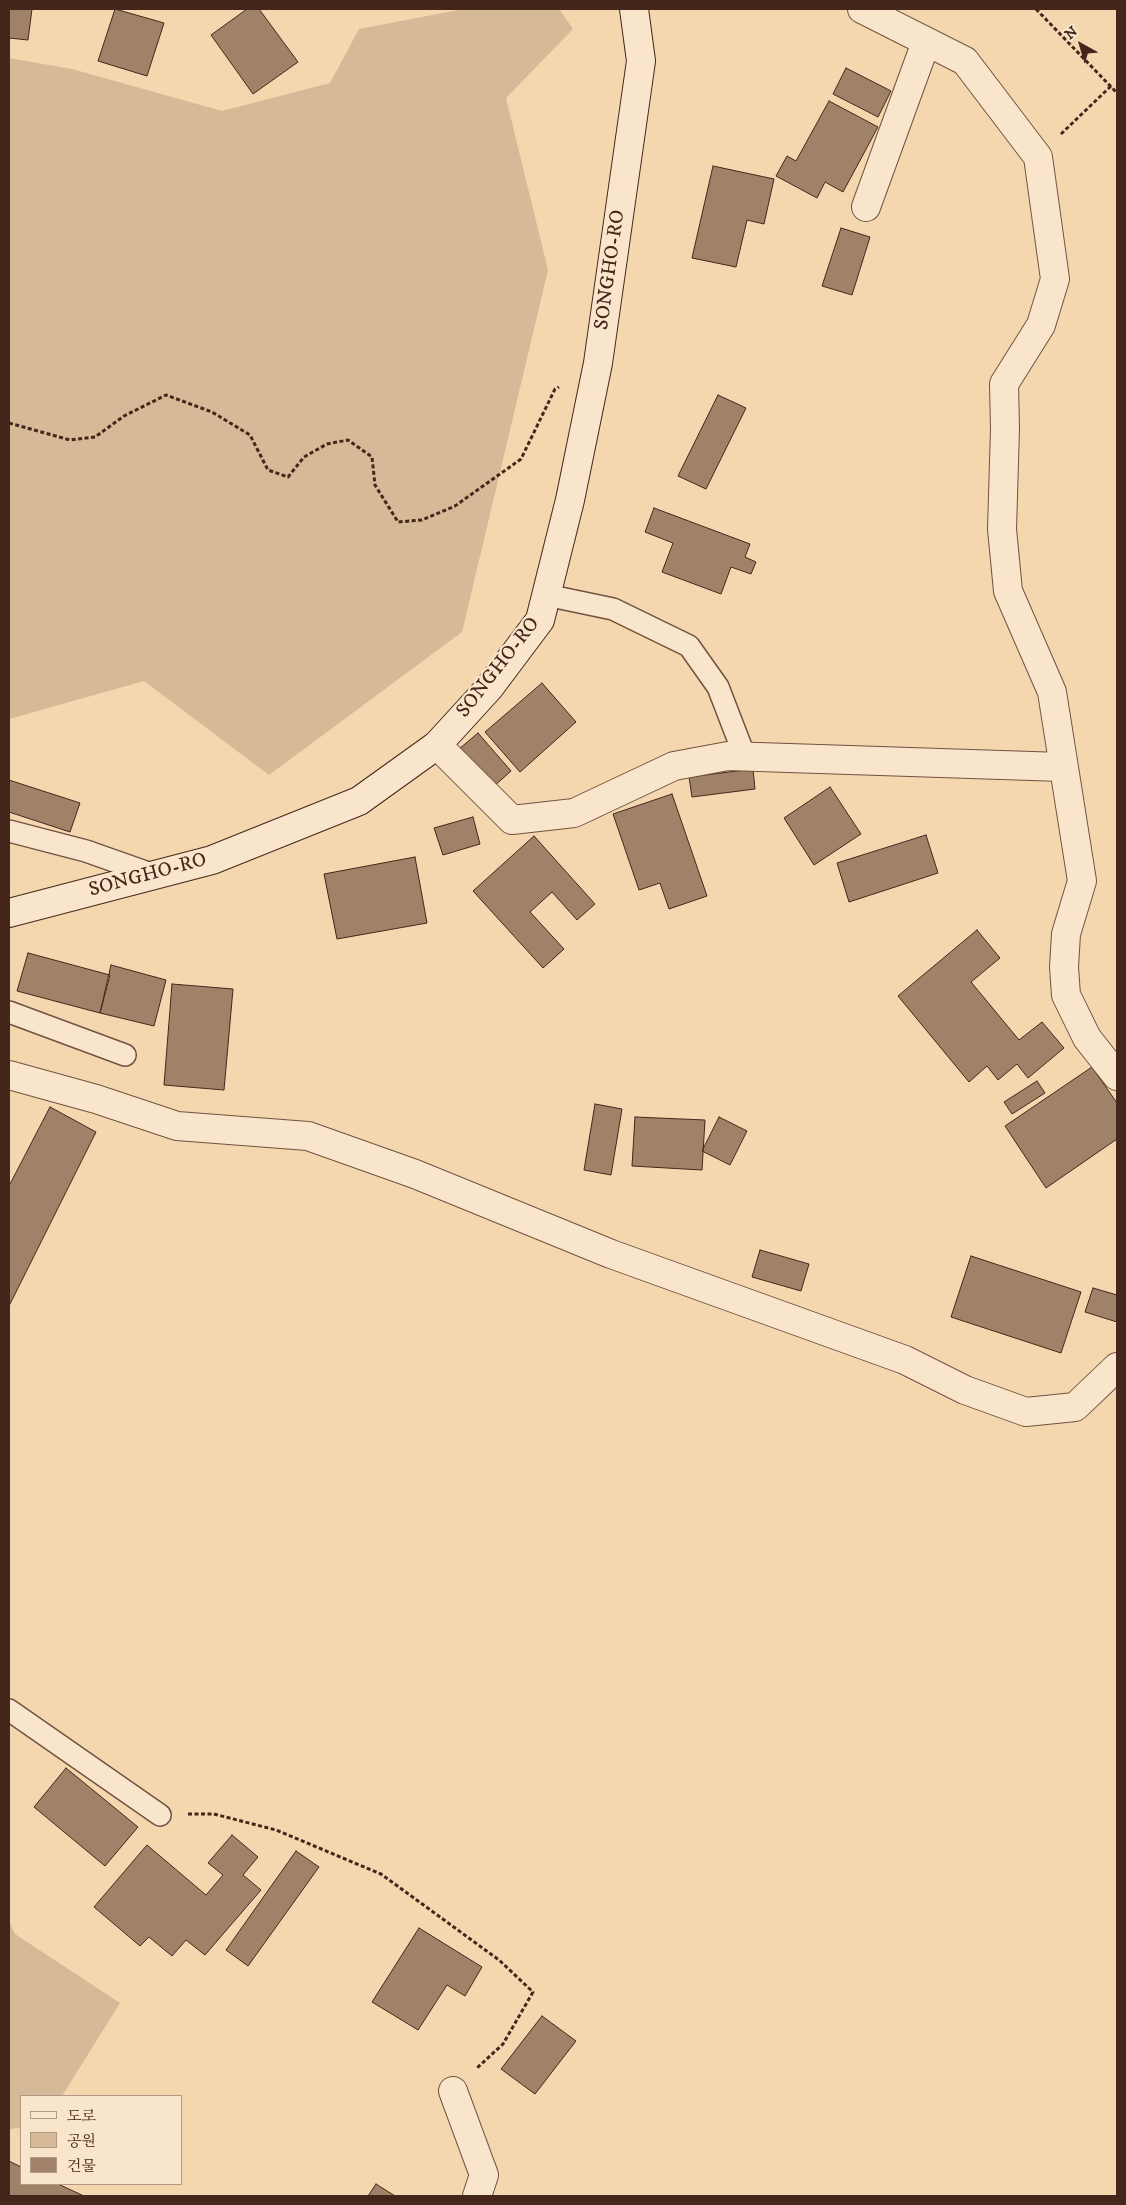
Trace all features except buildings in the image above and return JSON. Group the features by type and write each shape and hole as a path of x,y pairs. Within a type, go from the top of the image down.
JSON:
{"street":[{"name":"SONGHO-RO","path":"9,913 212,860 359,800 436,745 489,688 540,620 570,500 598,363 642,61 634,9"},
{"path":"862,9 965,61 1038,157 1055,279 1041,325 1004,384 1005,429 1002,529 1008,591 1052,692 1062,767 1082,881 1066,934 1064,968 1066,994 1087,1038 1117,1076"},
{"path":"866,207 926,42"},
{"path":"436,745 512,820 574,814 674,766 728,756 1062,767"},
{"path":"9,1075 96,1099 177,1126 308,1136 415,1174 611,1254 905,1360 965,1390 1026,1412 1075,1406 1117,1367"},
{"path":"453,2091 484,2175 477,2196"}],"lane":[{"path":"546,595 613,609 689,646 718,686 745,756"},
{"path":"9,831 86,851 154,875"},
{"path":"9,1012 125,1055"},
{"path":"9,1710 160,1815"}],"path":[{"path":"1036,9 1117,93"},
{"path":"1038,157 1111,86"},
{"path":"9,423 70,440 95,436 124,416 166,395 212,412 250,435 268,470 288,477 304,457 327,444 348,440 372,457 375,485 398,522 422,520 456,506 521,459 555,389 598,363"},
{"path":"160,1815 214,1814 258,1825 276,1830 381,1874 498,1960 533,1992 503,2044 453,2091"}],"green space":[{"path":"464,9 559,9 573,29 506,98 548,270 462,632 269,775 144,681 9,719 9,58 72,69 222,111 330,83 359,29"},
{"path":"9,1921 15,1934 120,2003 63,2095 20,2095 20,2128 9,2129"}]}
